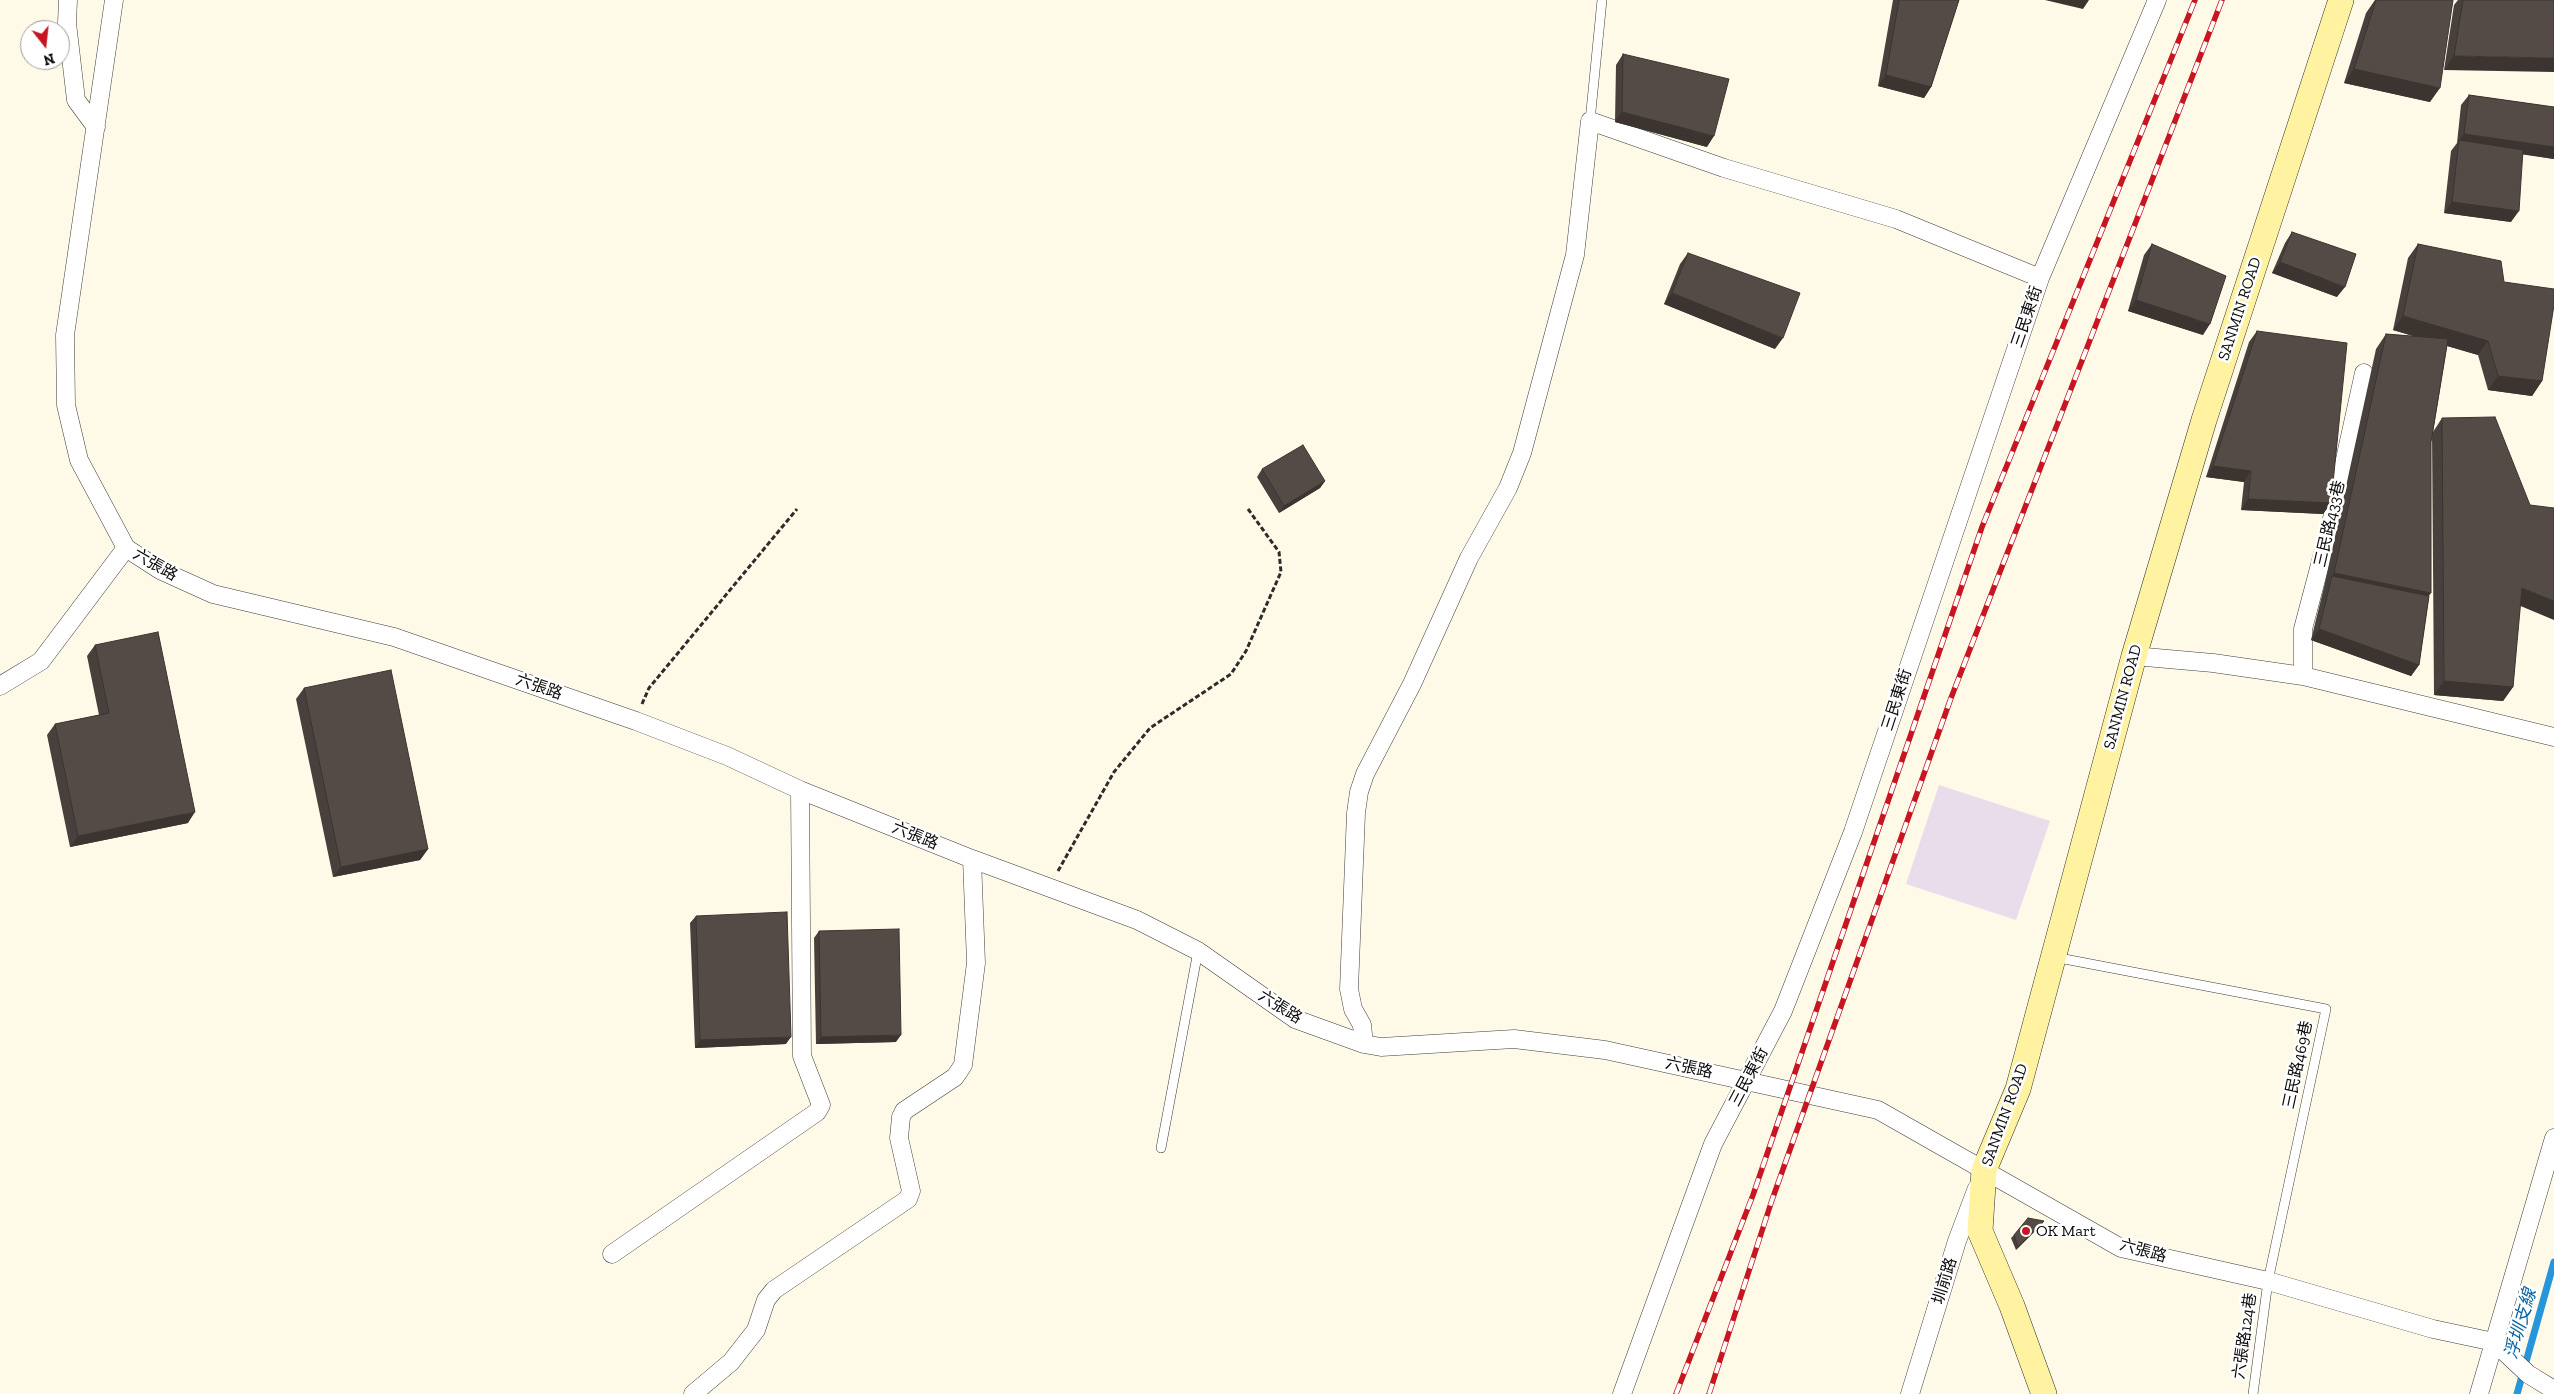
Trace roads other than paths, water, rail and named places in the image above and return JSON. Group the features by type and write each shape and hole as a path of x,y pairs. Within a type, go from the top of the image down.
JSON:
{"street":[{"path":"68,0 67,23 76,100 96,127"},
{"path":"0,686 41,661 126,548 78,460 66,405 65,335 114,0"},
{"name":"三民東街","path":"1622,1394 1713,1144 1784,1011 1853,832 2040,278 2157,0"},
{"name":"SANMIN ROAD","path":"2044,1394 2012,1306 1980,1230 1984,1170 2018,1090 2134,656 2204,420 2341,0"},
{"path":"1364,1044 1362,1025 1353,1009 1349,989 1356,813 1360,792 1365,774 1412,684 1469,558 1508,488 1522,453 1575,255 1590,120 1724,168 1896,219 2040,278"},
{"name":"三民路433巷","path":"2303,676 2303,629 2331,523 2364,373"},
{"name":"六張路","path":"126,548 160,570 213,594 394,637 636,721 727,756 800,790 972,859 1137,920 1198,951 1295,1019 1364,1044 1381,1047 1514,1039 1605,1050 1878,1110 2121,1248 2268,1281 2433,1329 2494,1342"},
{"path":"2134,656 2213,663 2303,676 2554,736"},
{"path":"612,1254 817,1112 821,1105 802,1056 800,790"},
{"path":"693,1394 730,1362 756,1330 766,1300 774,1290 908,1199 911,1191 899,1138 901,1117 904,1111 955,1077 963,1065 976,963 972,859"},
{"path":"2479,1394 2554,1138"},
{"name":"圳前路","path":"1910,1394 1957,1242 1984,1170"},
{"path":"2494,1342 2528,1374 2554,1390"}],"lane":[{"path":"1590,120 1602,0"},
{"path":"1161,1148 1198,951"},
{"name":"三民路469巷","path":"2054,957 2326,1009 2268,1281"},
{"name":"六張路124巷","path":"2253,1394 2268,1281"}],"waterway":[{"name":"浮圳支線","path":"2517,1394 2554,1262"}],"railway":[{"path":"1676,1394 1753,1195 1982,527 2195,0"},
{"path":"1709,1394 1772,1200 1951,698 2222,0"}],"place":[{"name":"OK Mart","path":"2026,1231"}]}
